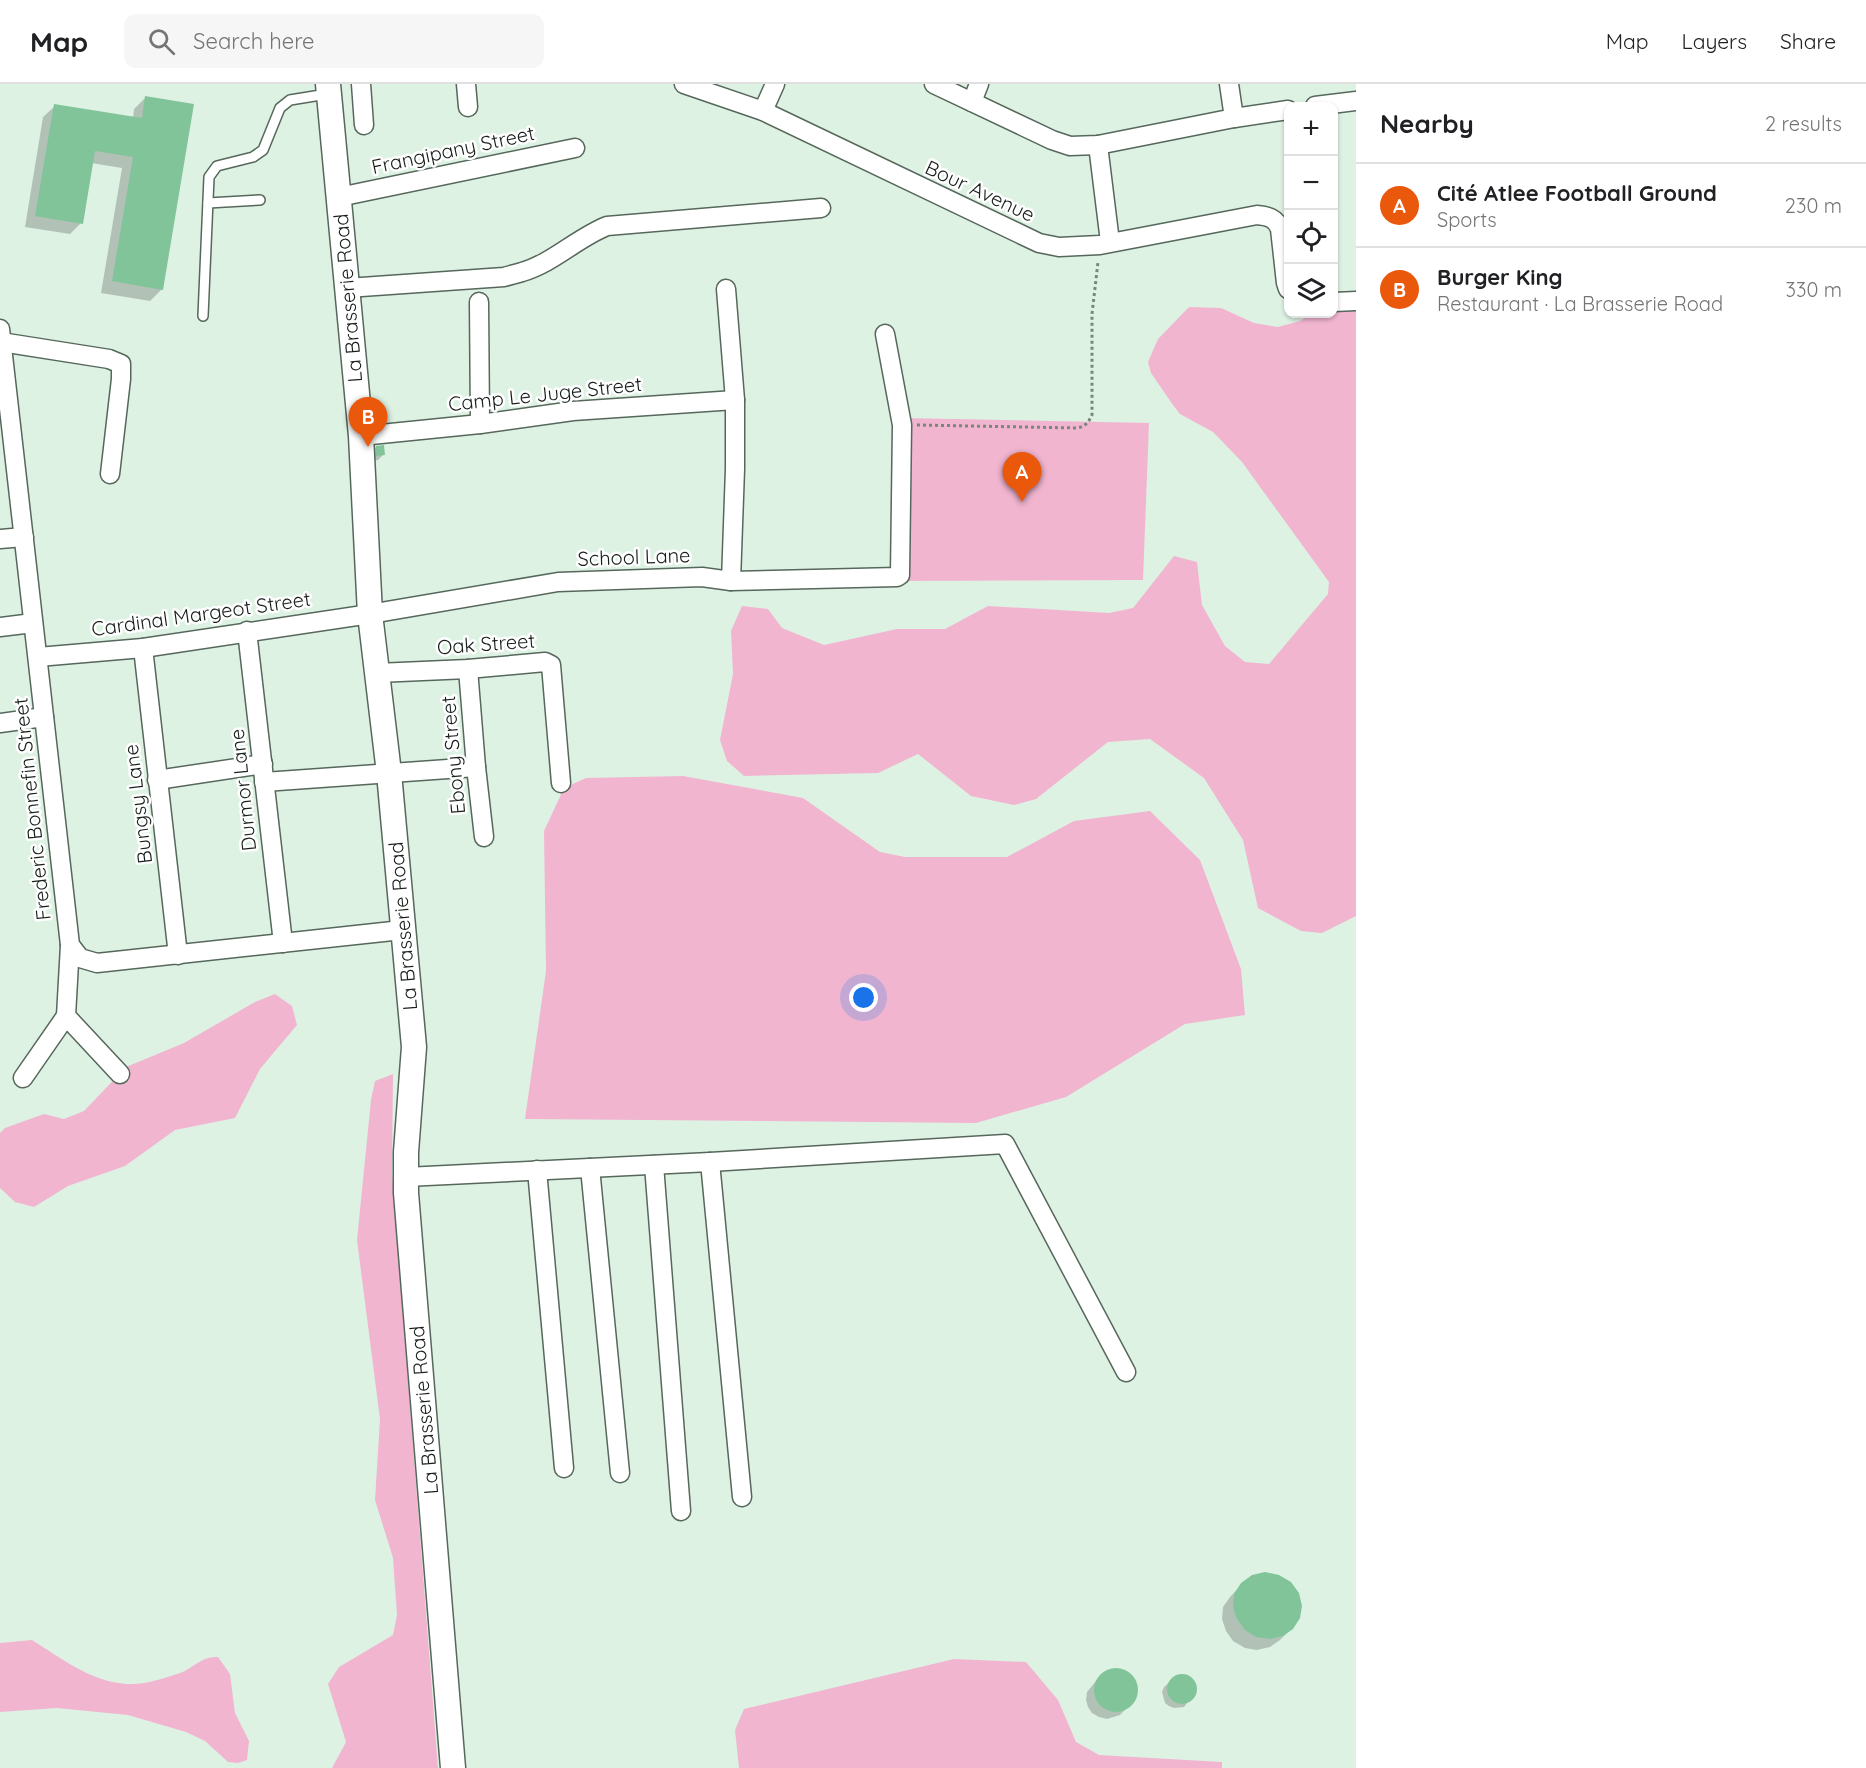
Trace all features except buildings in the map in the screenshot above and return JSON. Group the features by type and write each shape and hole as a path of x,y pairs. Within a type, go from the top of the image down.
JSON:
{"main road":[{"name":"La Brasserie Road","path":"329,89 361,436 370,614 389,773 414,1047 406,1152 407,1205 453,1768"}],"street":[{"path":"361,84 364,125"},
{"path":"466,84 468,107"},
{"name":"Bour Avenue","path":"684,84 763,111 1039,243 1059,247 1105,244 1266,215 1278,223 1284,265"},
{"path":"763,111 775,84"},
{"path":"934,84 1052,140 1070,146 1098,145 1234,118 1284,111"},
{"path":"972,102 979,84"},
{"path":"1229,84 1234,118"},
{"path":"1338,103 1356,101"},
{"path":"1098,145 1105,244"},
{"name":"Frangipany Street","path":"339,197 575,148"},
{"path":"347,288 504,277 524,272 607,226 821,208"},
{"path":"726,289 735,400 731,581"},
{"path":"1338,302 1356,301"},
{"path":"479,302 480,424"},
{"path":"885,334 902,425"},
{"path":"1,335 109,359 121,364 110,474"},
{"name":"Frederic Bonnefin Street","path":"1,335 69,945 66,1016"},
{"name":"Camp Le Juge Street","path":"361,436 480,424 573,411 735,400"},
{"name":"School Lane","path":"370,614 558,582 702,577 731,581 897,577 900,575 902,425"},
{"path":"0,490 18,488"},
{"path":"0,539 24,537"},
{"name":"Cardinal Margeot Street","path":"38,657 143,648 370,614"},
{"path":"0,627 33,623"},
{"name":"Durmor Lane","path":"247,631 283,944"},
{"name":"Bungsy Lane","path":"143,648 178,955"},
{"name":"Oak Street","path":"377,674 545,662 551,665 561,783"},
{"name":"Ebony Street","path":"468,669 484,837"},
{"path":"0,723 44,717"},
{"path":"157,780 263,773 389,773 476,767"},
{"path":"69,945 80,958 97,963 402,930"},
{"path":"23,1078 66,1016 120,1074"},
{"path":"406,1177 1005,1144 1126,1372"},
{"path":"710,1162 742,1497"},
{"path":"654,1164 681,1512"},
{"path":"590,1167 620,1473"},
{"path":"537,1170 564,1468"}],"lane":[{"path":"203,315 209,177 217,166 253,157 263,150 280,108 290,100 329,89"},
{"path":"208,203 260,200"}],"path":[{"path":"902,425 1084,427 1092,415 1092,315 1105,244"}],"shaded area":[{"path":"1356,299 1356,916 1322,933 1301,931 1258,908 1243,840 1204,778 1150,739 1108,742 1036,799 1014,805 971,796 918,754 878,773 744,776 727,761 720,740 733,674 731,631 742,606 768,609 782,628 824,645 897,629 945,629 988,606 1109,613 1133,608 1174,556 1197,562 1202,605 1225,646 1245,662 1269,664 1328,594 1329,582 1242,462 1213,432 1180,414 1151,373 1148,362 1158,339 1189,307 1221,308 1254,323 1278,327 1304,318 1338,318 1338,303"},
{"path":"903,418 1149,423 1143,580 892,581"},
{"path":"683,776 803,798 880,852 905,857 1007,857 1074,821 1150,811 1200,860 1241,969 1245,1015 1185,1024 1066,1097 976,1123 525,1119 546,971 544,831 564,788 586,778"},
{"path":"275,994 292,1006 297,1025 260,1069 235,1118 175,1130 125,1166 68,1186 34,1207 15,1202 0,1188 0,1133 5,1128 44,1114 64,1119 84,1111 126,1067 184,1043 255,1002"},
{"path":"393,1074 392,1173 438,1768 332,1768 346,1742 328,1684 339,1667 393,1635 397,1615 393,1558 375,1500 380,1419 357,1240 371,1100 375,1081"},
{"path":"32,1640 89,1674 127,1684 146,1683 165,1678 183,1672 206,1659 218,1657 230,1674 235,1713 249,1741 247,1760 238,1763 228,1762 205,1741 186,1732 128,1715 57,1708 0,1712 0,1643"},
{"path":"954,1659 1026,1662 1058,1700 1076,1742 1099,1755 1222,1762 1222,1768 739,1768 735,1730 744,1709"}],"place":[{"name":"Burger King","path":"368,447"},
{"name":"Cité Atlee Football Ground","path":"1022,502"}]}
